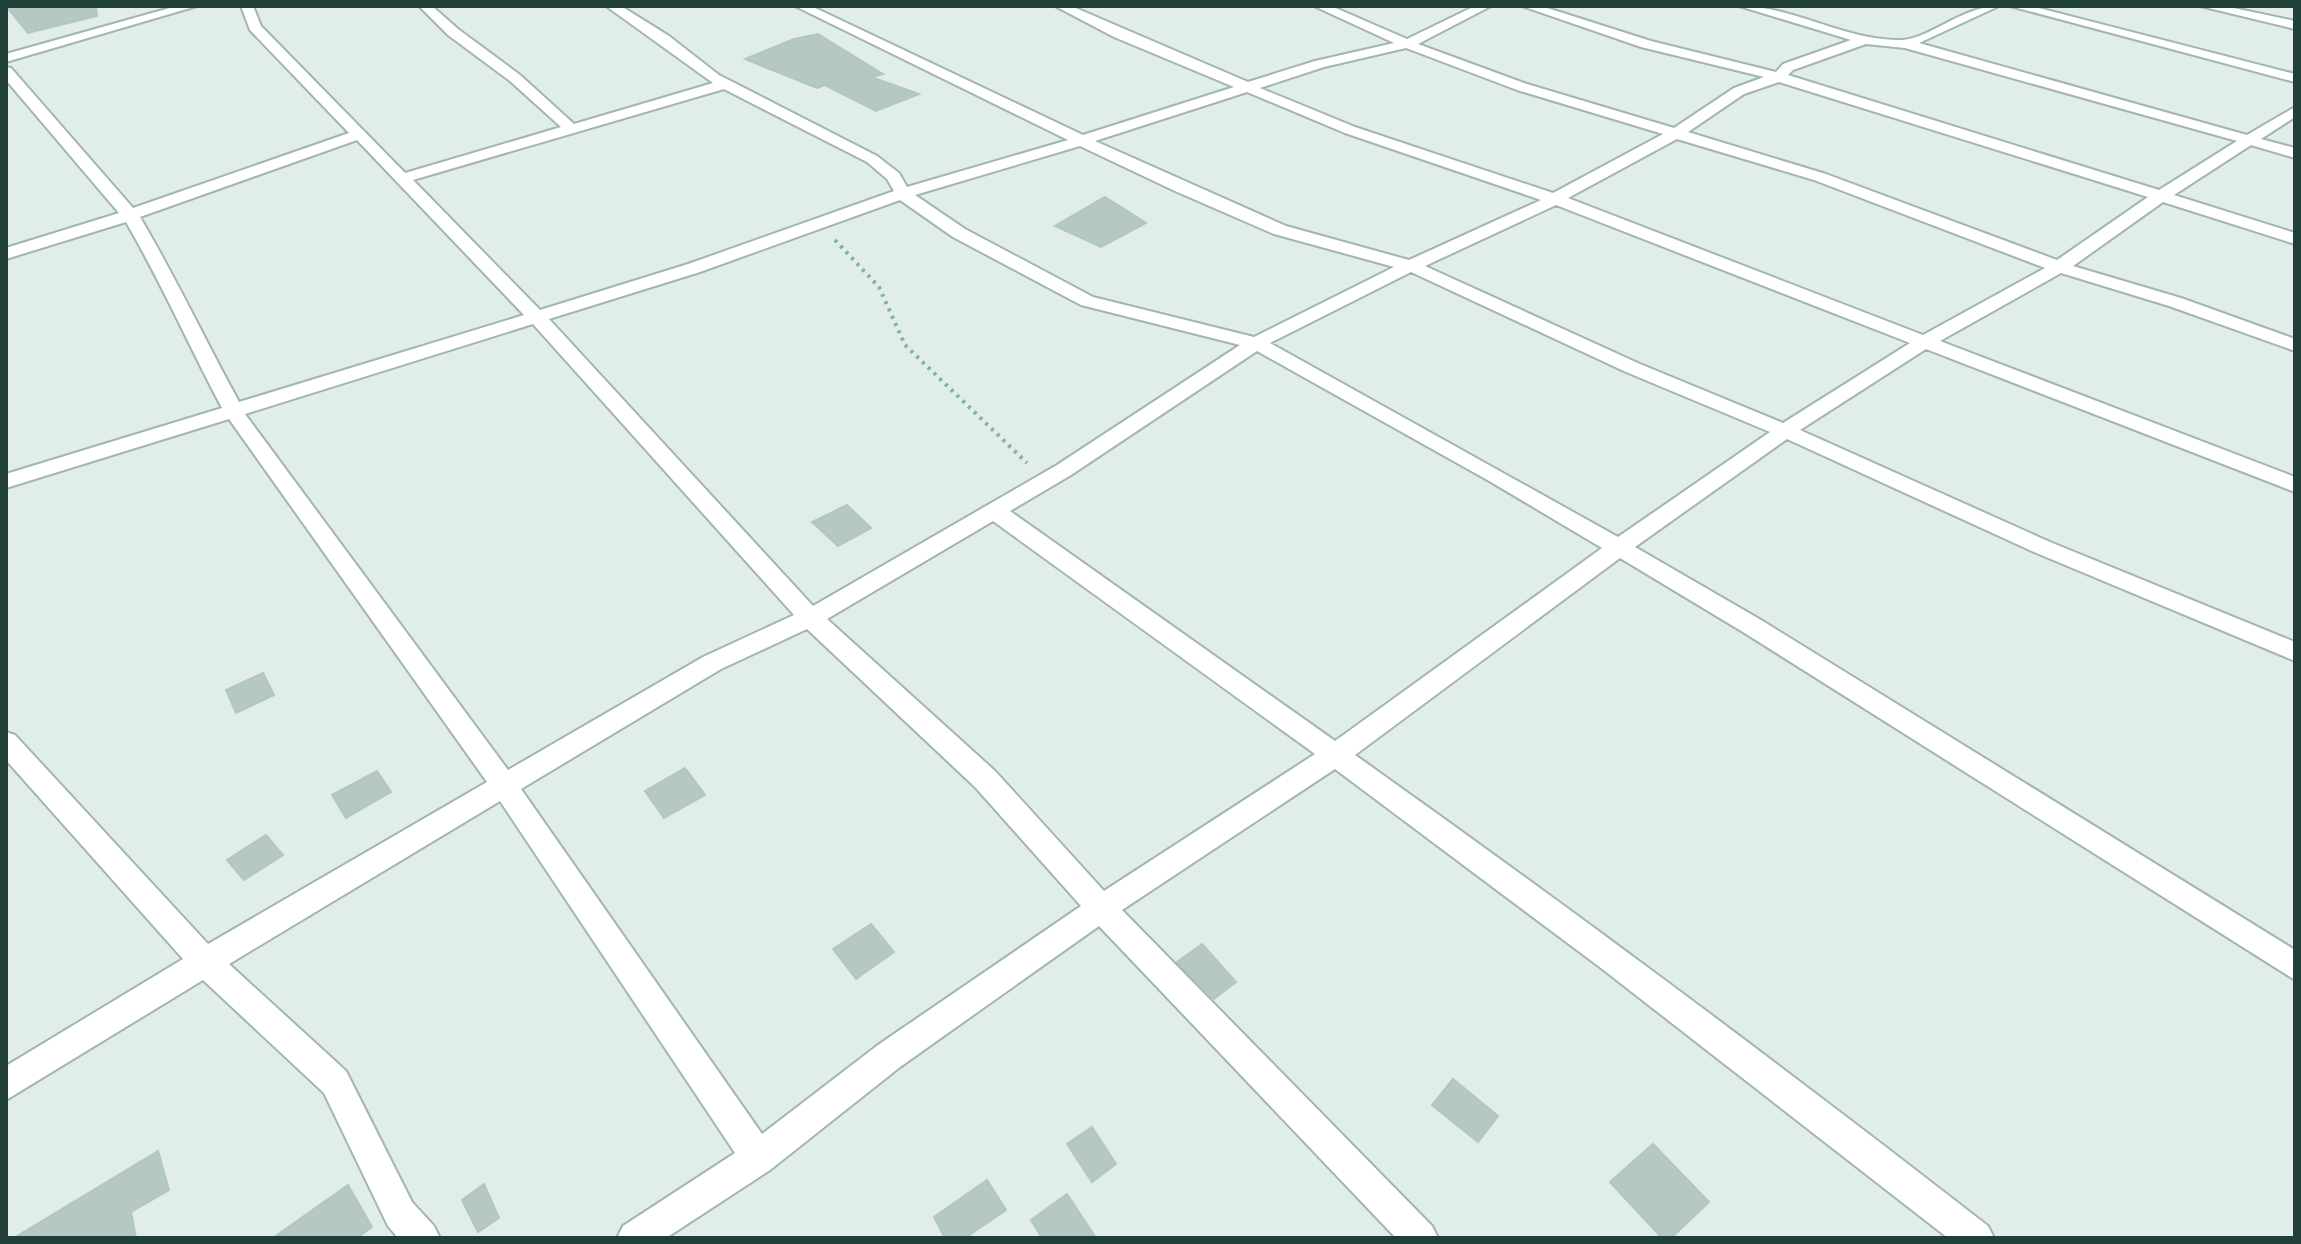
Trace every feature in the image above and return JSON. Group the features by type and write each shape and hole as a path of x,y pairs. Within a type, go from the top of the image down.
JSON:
{"street":[{"path":"6,58 191,6"},
{"path":"247,6 255,27 535,315 810,618 985,779 1101,908 1420,1238"},
{"path":"425,6 453,32 515,78 571,129"},
{"path":"612,6 725,84 872,159 893,176 903,194 959,233 1087,301 1256,343 1499,477 1752,626 2295,966"},
{"path":"801,6 1181,188 1280,230 1414,267 1633,368 1785,431 2114,578 2295,652"},
{"path":"1061,6 1350,130 1555,199 2295,485"},
{"path":"1320,6 1407,44 1522,87 1820,177 2059,267 2175,302 2295,345"},
{"path":"6,481 694,268 903,194 1083,140 1246,86 1320,64 1407,44 1485,6"},
{"path":"1528,6 1646,44 1779,77 2295,239"},
{"path":"1745,6 1865,40 1906,44 2295,153"},
{"path":"1906,44 1993,6"},
{"path":"2016,6 2295,78"},
{"path":"2206,6 2295,25"},
{"path":"6,1084 205,962 712,663 810,618 1045,480 1256,343 1350,294 1414,267 1555,199 1620,161 1679,132 1739,91 1779,77 1788,67 1865,40"},
{"path":"6,71 130,215 171,285 183,317 234,412 504,785 758,1158"},
{"path":"404,178 725,84"},
{"path":"635,1238 758,1158 889,1056 1101,908 1338,753 1785,431 1924,342 2059,267 2161,196 2295,111"},
{"path":"6,254 130,215 360,134"},
{"path":"993,510 1338,753 1567,922 1976,1238"},
{"path":"6,742 205,962 335,1082 400,1214 422,1238"}],"path":[{"path":"819,224 879,287 905,345 1045,480"}],"building":[{"path":"6,6 96,6 97,16 28,33"},
{"path":"818,34 883,74 871,77 919,94 876,111 825,85 817,88 745,59 794,39"},
{"path":"1105,197 1146,223 1101,247 1055,226"},
{"path":"847,505 871,528 838,546 812,522"},
{"path":"263,673 274,695 236,713 226,690"},
{"path":"685,768 705,795 664,818 645,791"},
{"path":"377,771 391,792 346,818 332,795"},
{"path":"266,835 283,855 244,880 227,860"},
{"path":"871,924 894,952 856,979 833,949"},
{"path":"1202,944 1236,982 1214,999 1177,962"},
{"path":"1453,1079 1498,1116 1478,1142 1432,1105"},
{"path":"1092,1127 1116,1164 1092,1182 1067,1144"},
{"path":"1653,1144 1709,1202 1671,1238 1662,1238 1610,1182"},
{"path":"158,1151 169,1190 131,1212 136,1238 14,1238"},
{"path":"987,1180 1006,1210 965,1238 945,1238 934,1217"},
{"path":"484,1184 499,1218 478,1232 462,1200"},
{"path":"348,1185 372,1227 357,1238 273,1238"},
{"path":"1067,1194 1096,1238 1042,1238 1031,1220"}]}
